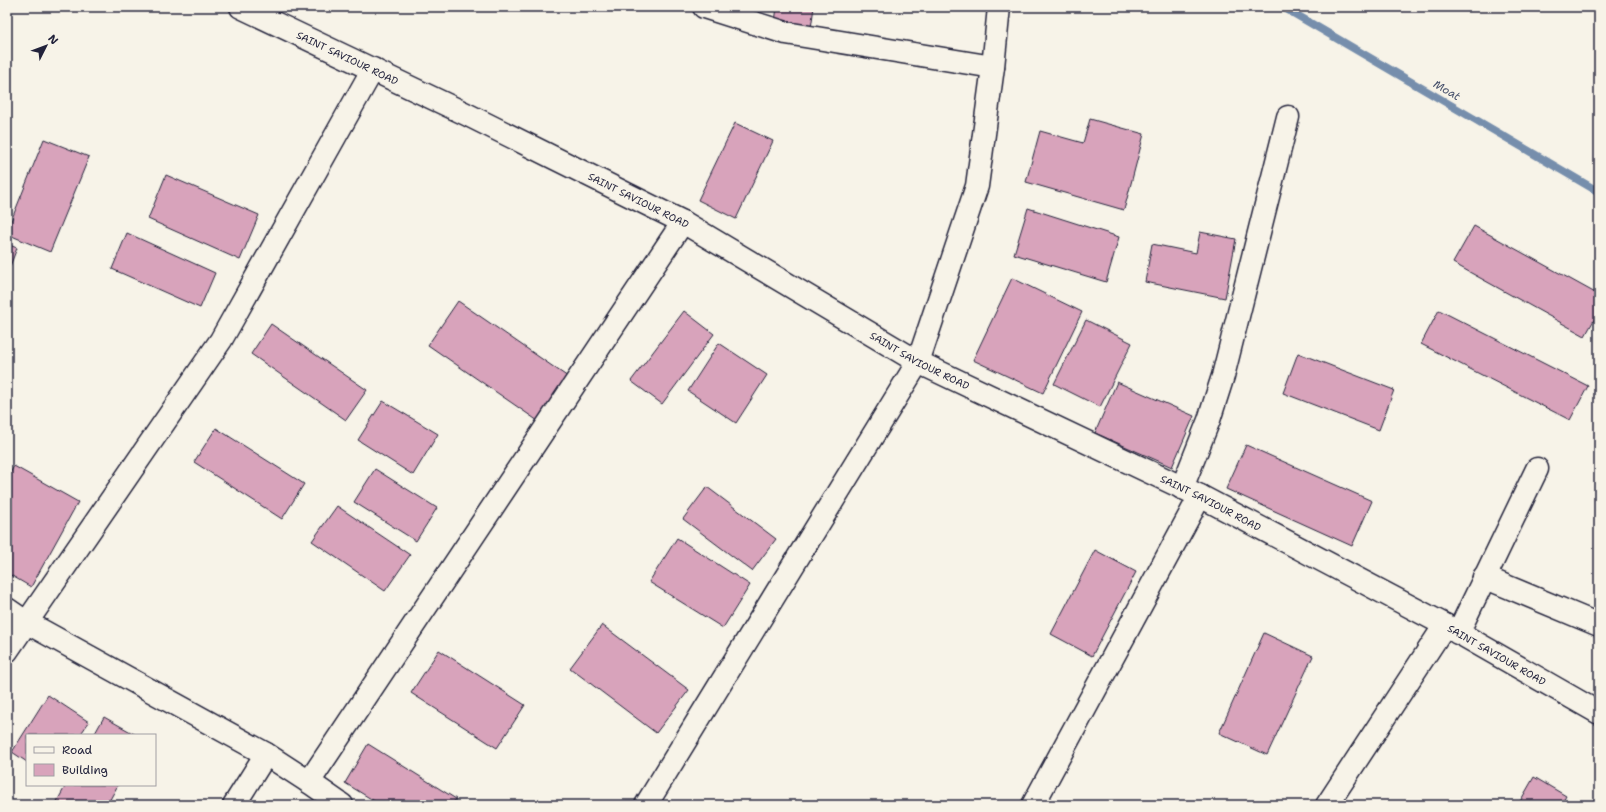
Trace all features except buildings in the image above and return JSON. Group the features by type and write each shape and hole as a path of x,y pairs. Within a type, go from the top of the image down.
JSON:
{"street":[{"name":"SAINT SAVIOUR ROAD","path":"241,7 373,69 683,222 918,362 1191,492 1452,629 1599,713"},
{"path":"704,7 786,33 993,67"},
{"path":"646,805 918,362 977,186 993,67 999,7"},
{"path":"7,651 221,340 373,69"},
{"path":"1033,805 1191,492 1209,420 1223,376 1288,117"},
{"path":"309,782 683,222"},
{"path":"1327,805 1452,629 1484,577 1538,468"},
{"path":"1484,577 1599,625"},
{"path":"7,609 26,622 266,754 342,805"},
{"path":"234,805 266,754"}],"waterway":[{"name":"Moat","path":"1283,7 1599,192"}]}
